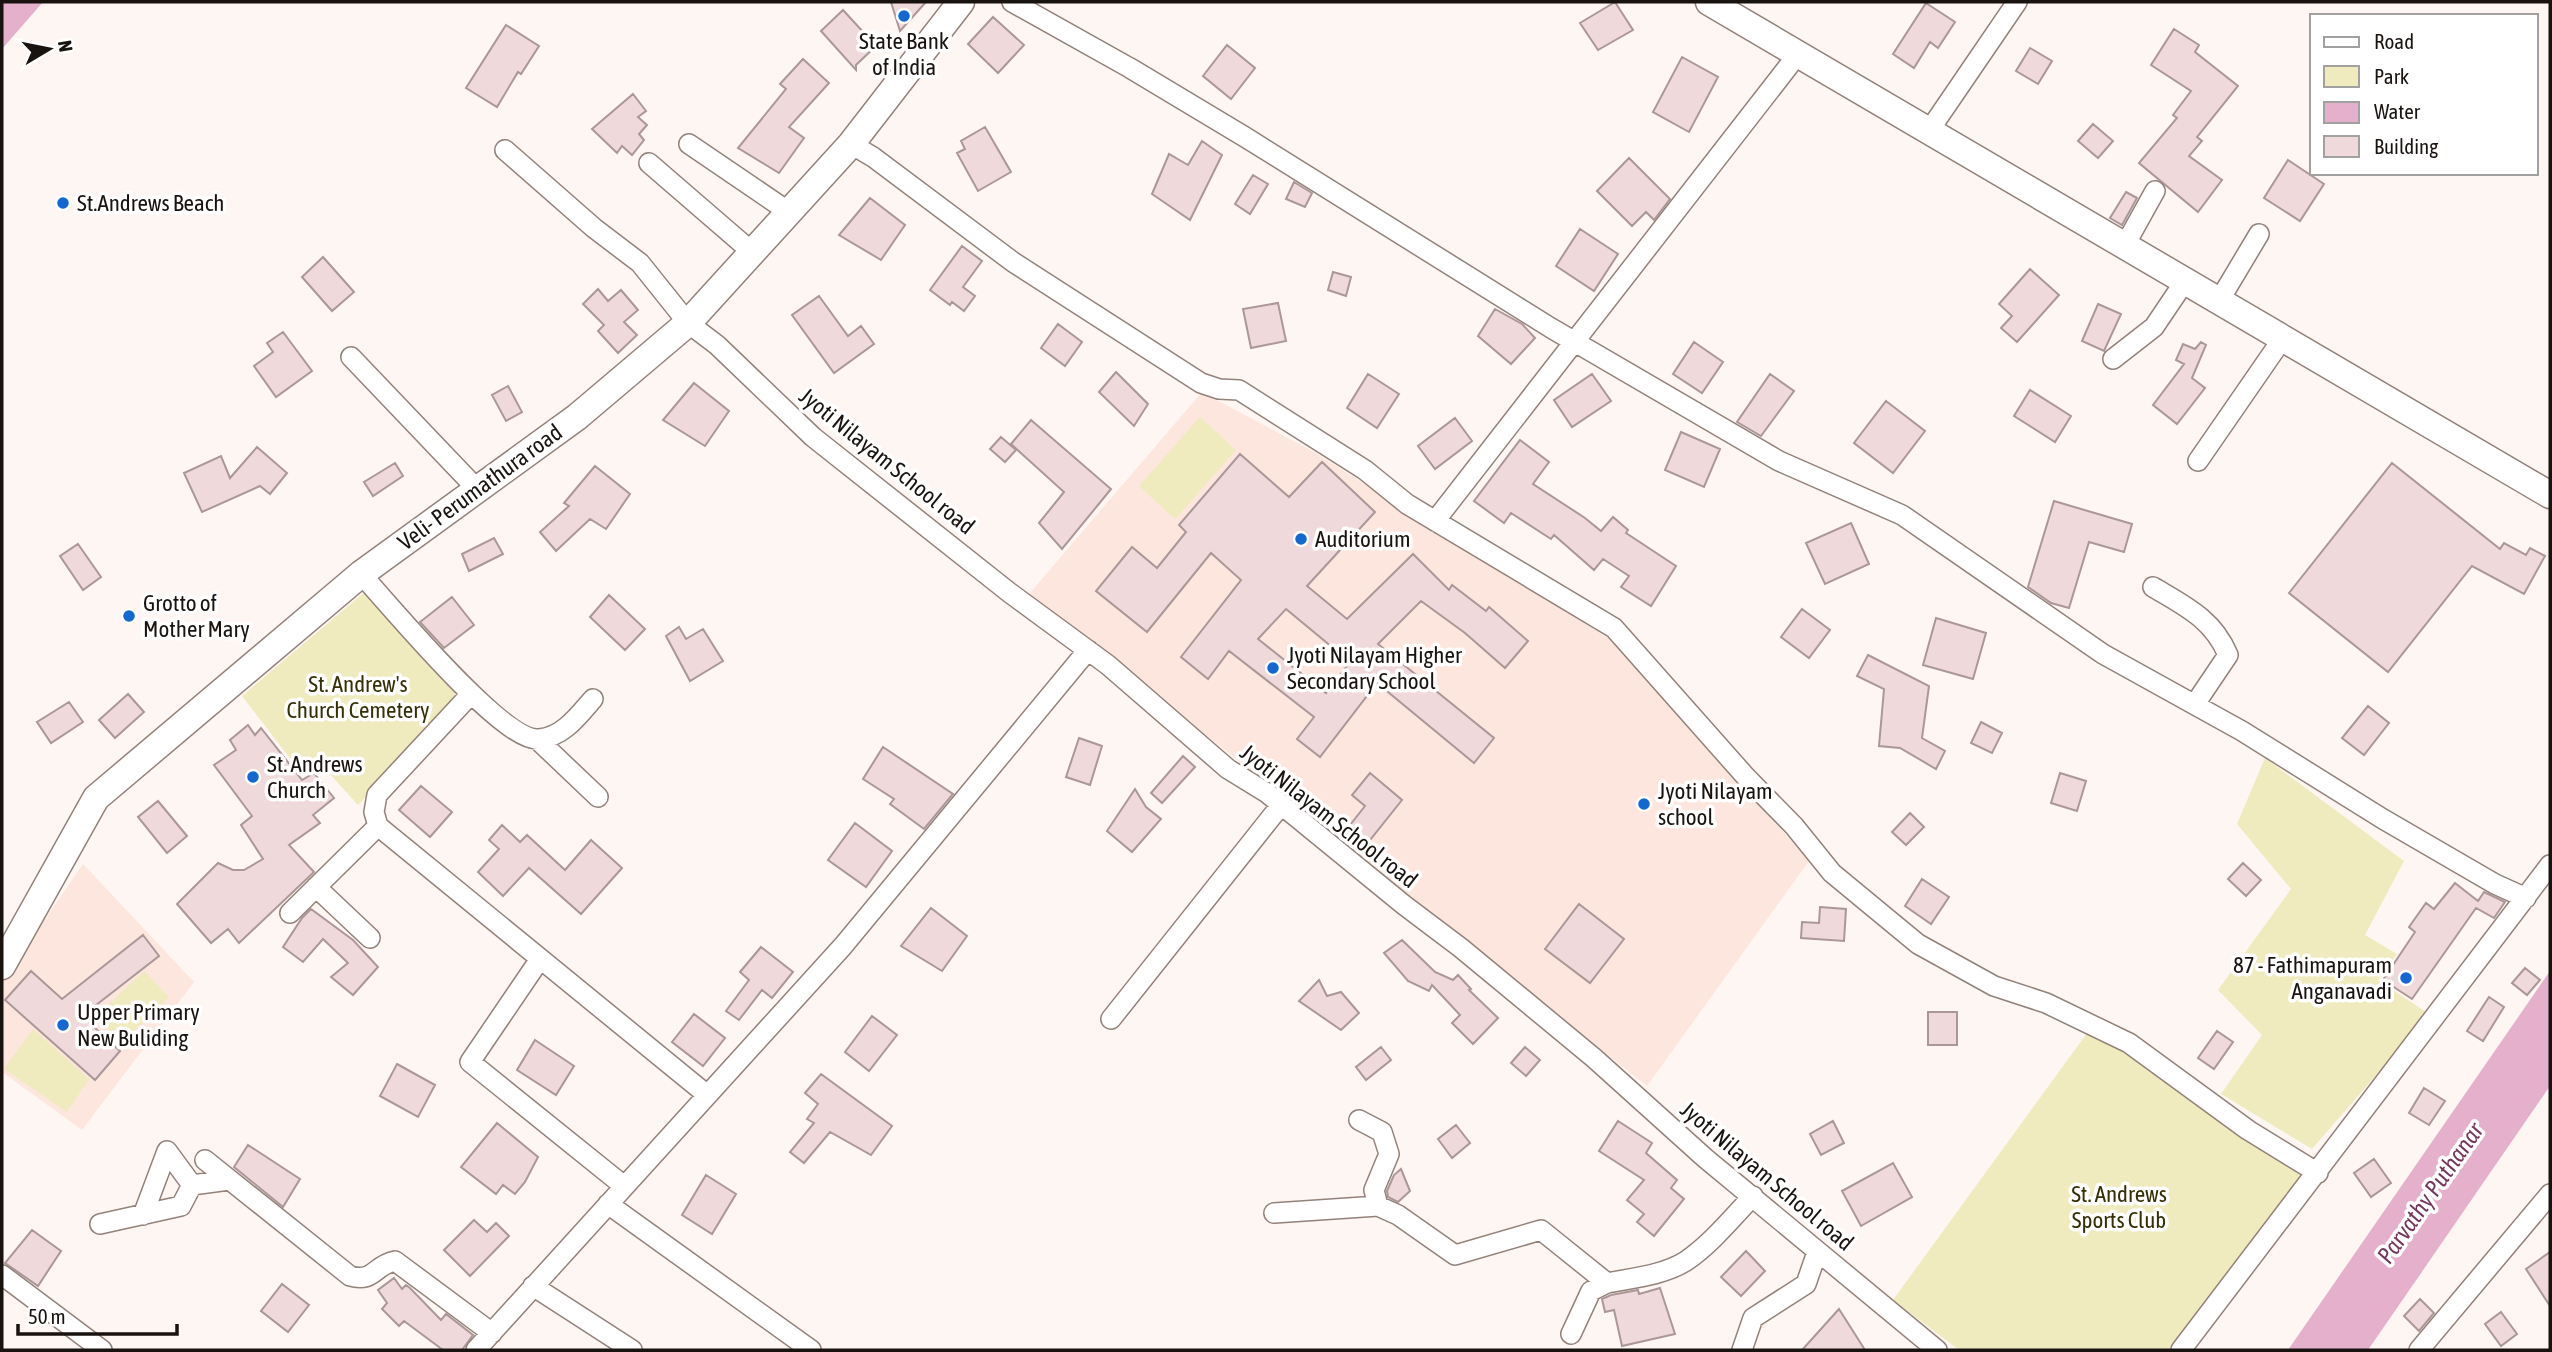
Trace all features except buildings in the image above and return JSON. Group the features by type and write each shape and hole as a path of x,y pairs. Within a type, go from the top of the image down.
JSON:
{"main road":[{"name":"Veli- Perumathura road","path":"2,965 96,799 361,574 577,417 688,323 851,144 961,2"},
{"path":"1714,3 2550,495"}],"street":[{"path":"1012,2 1130,68 1576,342 1779,461 1902,514 2103,654 2195,704 2495,884 2526,898"},
{"path":"1928,130 2017,2"},
{"path":"1435,521 1798,54"},
{"path":"689,144 789,212"},
{"path":"851,144 873,157 1013,262 1201,383 1239,390 1365,470 1407,504 1614,628 1746,777 1794,826 1832,873 1918,944 1993,986 2046,1003 2129,1043 2248,1130 2318,1173"},
{"name":"Jyoti Nilayam School road","path":"505,150 594,228 640,263 688,323 717,345 813,437 1010,593 1088,650 1228,769 1281,805 1594,1058 1705,1158 1937,1350"},
{"path":"649,163 752,253"},
{"path":"2124,245 2155,191"},
{"path":"2219,300 2259,234"},
{"path":"2113,359 2154,327 2185,281"},
{"path":"2198,461 2283,338"},
{"path":"351,357 477,489"},
{"path":"361,574 471,694 520,735 538,740 598,797"},
{"path":"2153,587 2203,617 2222,640 2228,655 2195,704"},
{"path":"476,1350 843,946 1088,650"},
{"path":"471,694 377,795 374,812 379,826 706,1094"},
{"path":"538,740 563,731 593,699"},
{"path":"1111,1019 1281,805"},
{"path":"290,913 379,826"},
{"path":"2181,1350 2550,865"},
{"path":"316,887 370,938"},
{"path":"540,959 470,1062 624,1186"},
{"path":"1359,1120 1382,1132 1389,1154 1374,1190 1378,1206"},
{"path":"143,1215 167,1151 192,1185"},
{"path":"205,1160 350,1276 368,1278 388,1262 396,1261 492,1333"},
{"path":"192,1185 229,1180"},
{"path":"100,1224 181,1206 192,1185"},
{"path":"2419,1350 2550,1194"},
{"path":"1571,1334 1591,1290 1607,1283 1649,1275 1685,1262 1753,1196"},
{"path":"608,1204 811,1350"},
{"path":"1274,1213 1378,1206 1398,1215 1455,1255 1541,1230 1607,1283"},
{"path":"1742,1350 1753,1318 1806,1284 1817,1252"},
{"path":"2,1275 102,1350"},
{"path":"533,1286 632,1350"}],"shaded area":[{"path":"1202,392 1314,452 1614,642 1809,861 1647,1086 1029,594"},
{"path":"83,864 194,982 82,1130 2,1072 2,982"}],"green space":[{"path":"1200,417 1236,450 1175,519 1139,486"},
{"name":"St. Andrew's Church Cemetery","path":"366,591 456,691 450,710 358,805 319,762 302,774 242,696"},
{"path":"2265,758 2404,861 2365,935 2397,954 2378,980 2429,1014 2312,1149 2221,1094 2262,1035 2218,990 2291,889 2237,824"},
{"path":"144,971 169,997 121,1043 96,1016"},
{"path":"33,1029 89,1079 67,1112 4,1069"},
{"name":"St. Andrews Sports Club","path":"2090,1029 2303,1177 2171,1350 1959,1350 1893,1300"}],"water":[{"path":"2,2 43,2 2,49"},
{"name":"Parvathy Puthanar","path":"2550,971 2550,1086 2368,1350 2288,1350"}],"place":[{"name":"State Bank of India","path":"904,16"},
{"name":"St.Andrews Beach","path":"63,203"},
{"name":"Auditorium","path":"1301,539"},
{"name":"Grotto of Mother Mary","path":"129,616"},
{"name":"Jyoti Nilayam Higher Secondary School","path":"1273,668"},
{"name":"St. Andrews Church","path":"253,777"},
{"name":"Jyoti Nilayam school","path":"1644,804"},
{"name":"87 - Fathimapuram Anganavadi","path":"2406,978"},
{"name":"Upper Primary New Buliding","path":"63,1025"}]}
